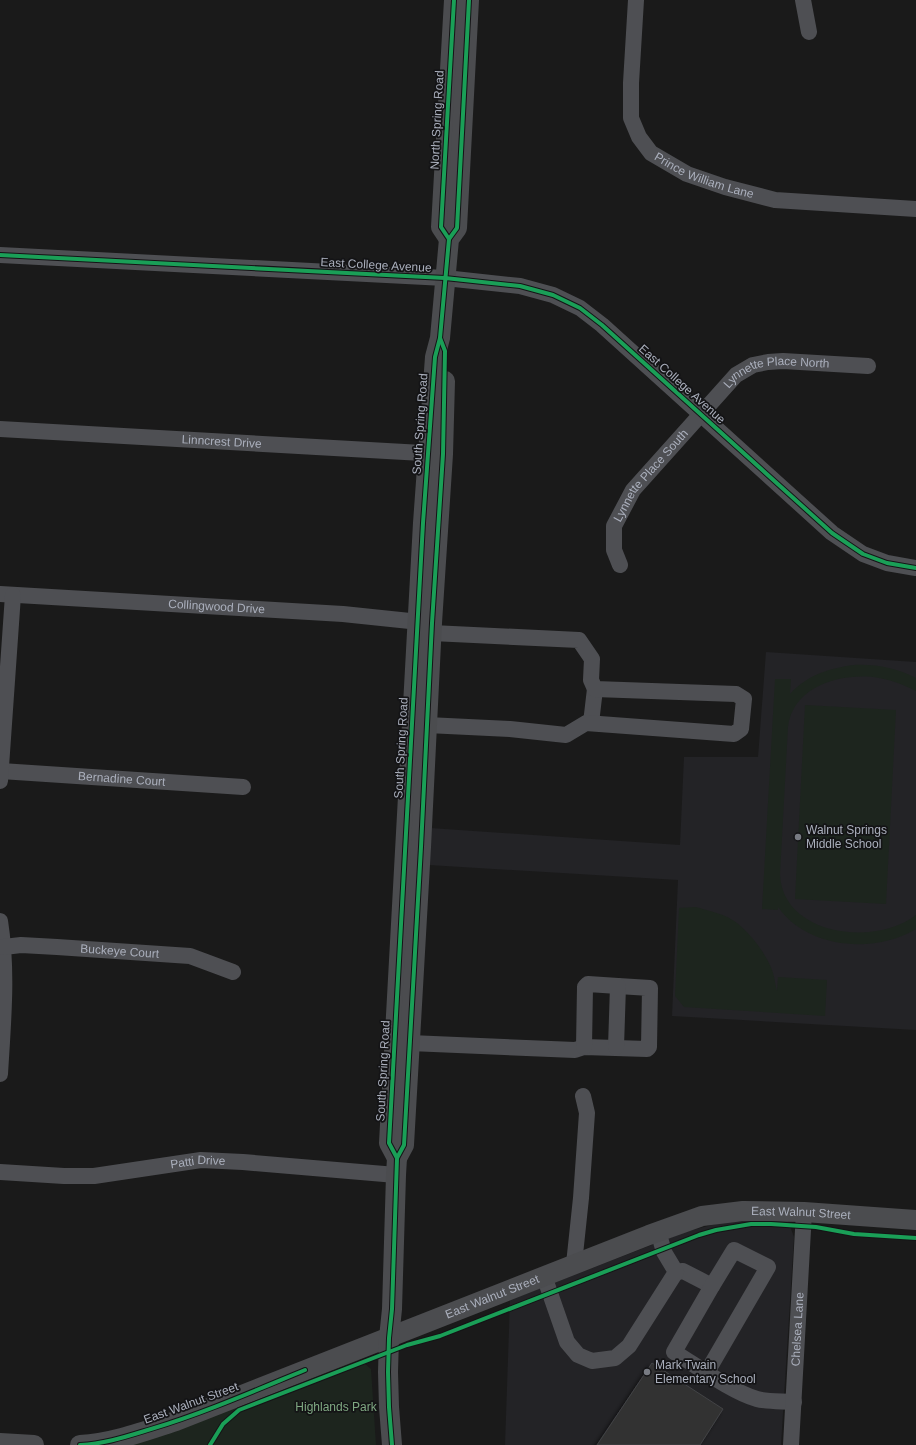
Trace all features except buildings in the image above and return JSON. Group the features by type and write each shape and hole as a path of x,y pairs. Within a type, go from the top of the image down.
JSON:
{"main road":[{"name":"North Spring Road","path":"449,239 441,227 454,0"},
{"name":"North Spring Road","path":"445,278 449,239 457,228 469,0"},
{"name":"South Spring Road","path":"392,1445 389,1408 389,1338 392,1309 397,1167 404,1145 402,1043 422,721 435,454 446,351 440,338 445,278"},
{"name":"East Walnut Street","path":"80,1445 122,1438 176,1421 658,1231 702,1216 743,1211 804,1212 916,1220"},
{"path":"0,1443 34,1445"}],"street":[{"name":"Prince William Lane","path":"636,0 631,83 631,118 639,137 651,153 687,174 725,187 775,200 916,209"},
{"path":"803,0 810,32"},
{"name":"East College Avenue","path":"0,255 445,278 520,286 553,295 580,308 602,325 832,533 863,554 887,562 916,568"},
{"name":"Lynnette Place North","path":"701,415 736,375 753,365 783,361 868,366"},
{"name":"Lynnette Place South","path":"620,566 614,550 614,526 633,490 701,415"},
{"name":"Linncrest Drive","path":"0,429 435,454"},
{"path":"0,777 6,594"},
{"name":"Collingwood Drive","path":"6,594 343,614 427,626 579,640 592,659 592,680 594,689"},
{"path":"422,721 566,735 586,723 734,734 741,729 744,699 736,694 594,689 592,723"},
{"name":"Bernadine Court","path":"0,777 242,787"},
{"path":"0,921 4,947 4,1009 0,1074"},
{"name":"Buckeye Court","path":"4,947 21,945 190,956 233,972"},
{"path":"402,1043 575,1050 584,1047 645,1049 649,1047 650,988 586,985 584,1047"},
{"path":"616,1047 618,986"},
{"path":"574,1264 581,1198 587,1113 583,1096"},
{"name":"Patti Drive","path":"0,1172 64,1176 94,1176 201,1160 397,1167"},
{"name":"Chelsea Lane","path":"791,1445 804,1212"},
{"path":"658,1231 664,1252 676,1272"},
{"path":"707,1372 768,1267 734,1250 674,1352 730,1387 758,1400 794,1402"},
{"path":"544,1276 567,1342 578,1355 592,1361 615,1358 629,1346 676,1272 683,1271 712,1286"}],"shaded area":[{"name":"Walnut Springs Middle School","path":"766,652 916,662 916,1030 672,1016 678,880 429,865 430,828 680,845 684,757 758,757"},
{"name":"Mark Twain Elementary School","path":"788,1221 794,1237 781,1445 505,1445 510,1300 685,1232 723,1222"}],"green space":[{"path":"854,665 886,667 916,678 916,691 884,679 851,677 822,684 810,691 799,701 792,713 788,727 780,874 785,895 796,911 813,923 834,930 856,932 878,931 899,925 916,915 916,929 899,937 881,942 862,944 842,943 824,939 806,932 791,921 778,907 778,910 762,909 775,679 791,679 790,694 811,677 828,670"},
{"path":"805,705 896,710 886,904 795,899"},
{"path":"696,907 728,917 748,933 771,966 777,991 778,977 827,980 825,1016 684,1007 675,996 679,908"},
{"name":"Highlands Park","path":"359,1359 371,1369 376,1445 121,1445"}],"cycle path":[{"path":"449,239 441,227 454,0"},
{"path":"397,1158 389,1143 423,523 435,357 440,338 449,239 457,228 469,0"},
{"path":"0,255 445,278 520,286 553,295 580,308 602,325 832,533 863,554 887,563 916,568"},
{"path":"392,1445 388,1372 392,1309 397,1158 404,1145 432,623 443,454 445,351 440,338"},
{"path":"210,1445 223,1424 239,1410 407,1345 440,1336 699,1235 716,1230 751,1224 771,1224 816,1227 854,1234 916,1238"},
{"path":"80,1445 116,1439 171,1423 305,1370"}],"place":[{"name":"Walnut Springs Middle School","path":"798,837"},
{"name":"Mark Twain Elementary School","path":"647,1372"}]}
